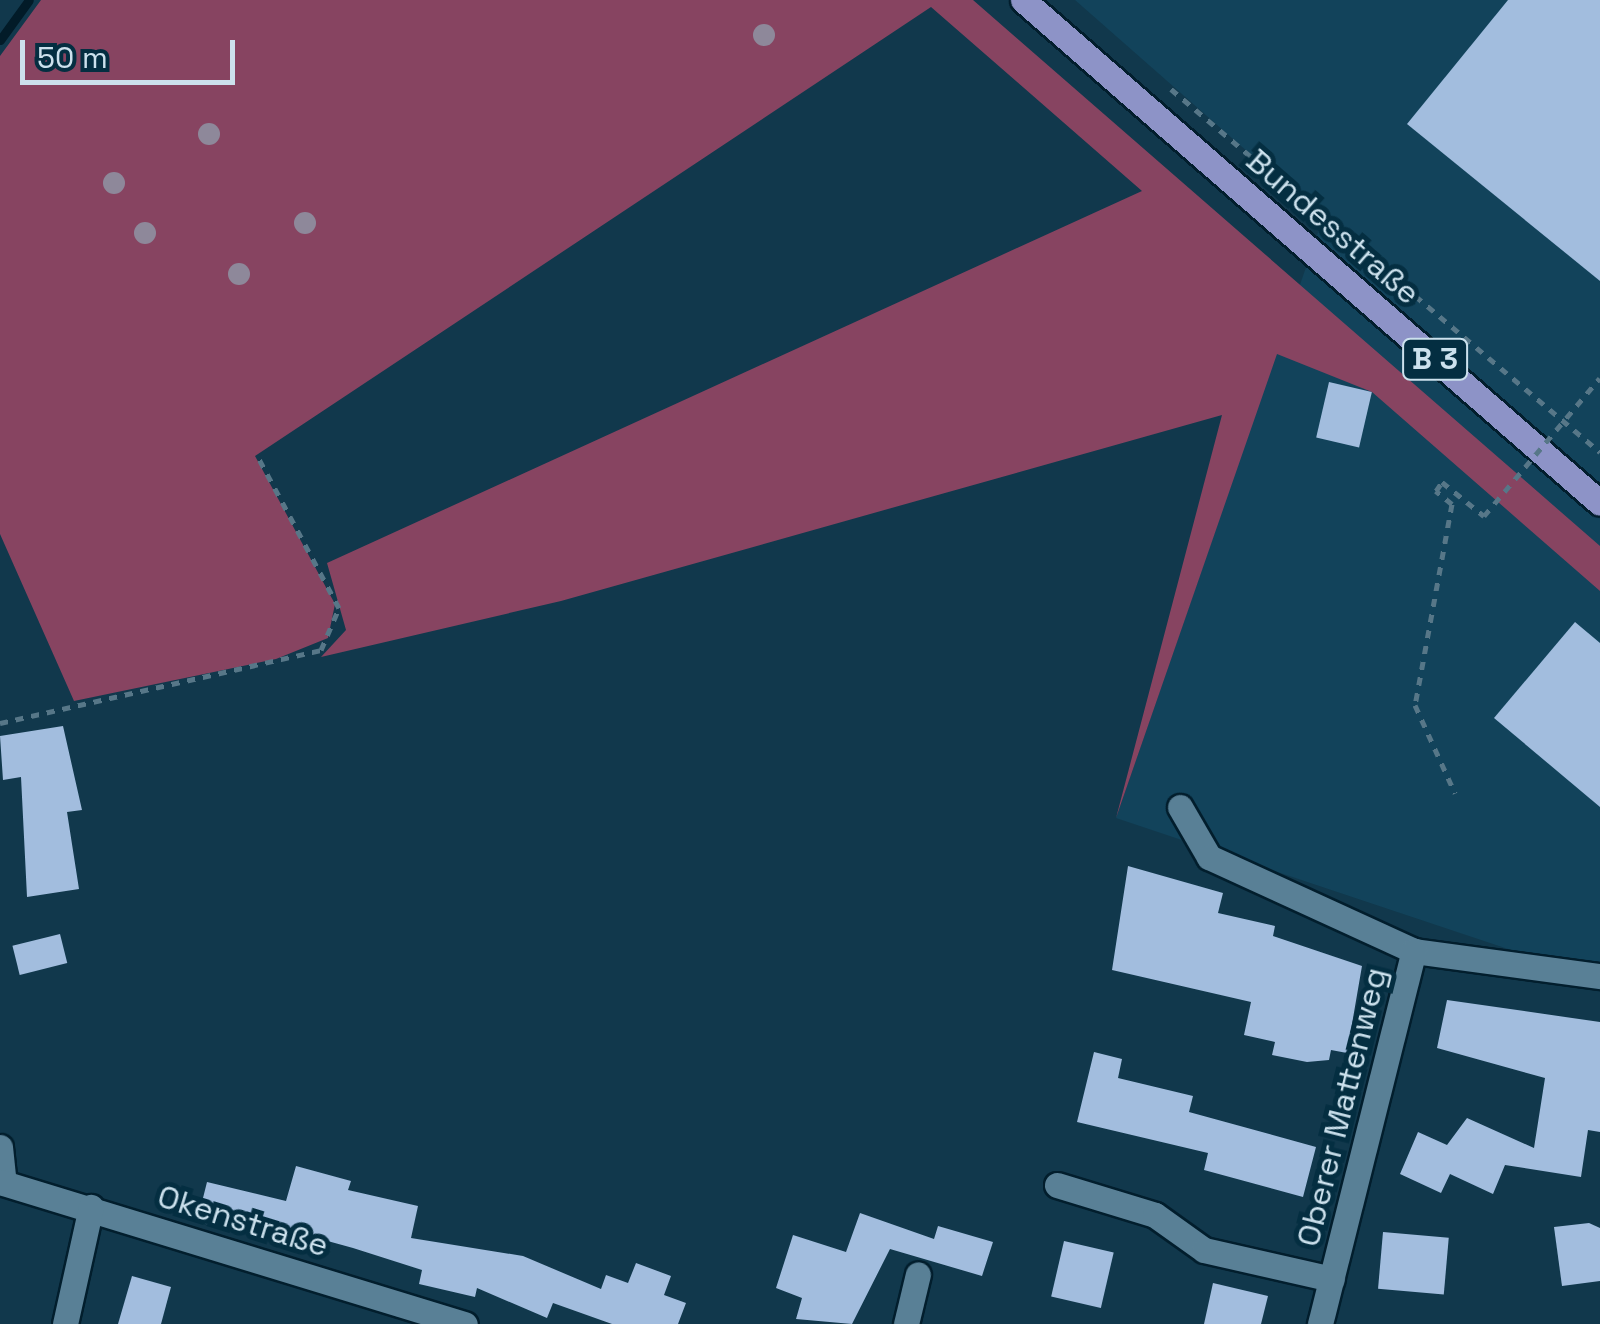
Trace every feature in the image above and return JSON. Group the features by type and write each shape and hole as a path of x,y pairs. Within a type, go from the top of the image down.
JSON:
{"main road":[{"name":"Bundesstraße","path":"1023,0 1600,503"}],"street":[{"path":"1180,807 1209,857 1414,951 1600,976"},
{"name":"Oberer Mattenweg","path":"1320,1324 1414,951"},
{"path":"0,1146 2,1182"},
{"name":"Okenstraße","path":"2,1182 465,1324"},
{"name":"Oberer Mattenweg","path":"1056,1185 1154,1214 1204,1250 1332,1278"},
{"path":"66,1324 91,1207"},
{"path":"906,1324 918,1274"}],"path":[{"path":"1154,75 1600,452"},
{"path":"1455,793 1416,704 1452,504 1436,490 1442,482 1484,516 1600,378"},
{"path":"0,723 322,650 340,608 259,459"}],"shaded area":[{"path":"41,0 973,0 1600,546 1600,591 1372,392 1277,354 1116,818 1222,415 561,601 321,657 346,630 327,563 1142,191 931,7 255,456 335,604 328,638 276,659 74,701 0,534 0,56"},
{"path":"1075,0 1600,0 1600,966 1514,951 1116,818 1323,218"}],"building":[{"path":"1508,0 1600,0 1600,281 1407,124"},
{"path":"1329,382 1372,392 1359,447 1316,438"},
{"path":"1575,622 1600,643 1600,807 1494,718"},
{"path":"63,726 82,810 67,812 79,889 27,897 21,777 3,780 0,736"},
{"path":"1128,866 1223,893 1218,913 1275,926 1273,936 1362,966 1347,1053 1331,1050 1329,1060 1307,1062 1272,1055 1275,1042 1244,1035 1251,1002 1112,970"},
{"path":"60,934 67,963 20,975 12,946"},
{"path":"1447,1000 1600,1022 1600,1132 1588,1130 1581,1177 1505,1165 1493,1194 1450,1174 1441,1193 1400,1174 1418,1132 1447,1145 1467,1118 1534,1148 1545,1078 1437,1048"},
{"path":"1094,1052 1122,1059 1118,1078 1193,1096 1189,1112 1316,1147 1303,1197 1204,1170 1208,1153 1077,1122"},
{"path":"296,1166 351,1181 348,1190 418,1206 411,1238 523,1256 601,1289 606,1275 628,1283 636,1263 671,1276 664,1295 686,1303 678,1324 612,1324 553,1303 547,1318 477,1288 475,1297 419,1284 422,1270 240,1217 236,1231 197,1222 207,1182 286,1201"},
{"path":"860,1213 934,1239 938,1226 993,1242 982,1276 890,1249 852,1324 796,1319 802,1298 776,1288 793,1235 846,1252"},
{"path":"1589,1223 1600,1228 1600,1281 1562,1286 1554,1227"},
{"path":"1383,1232 1449,1238 1444,1295 1378,1289"},
{"path":"1064,1241 1114,1252 1101,1308 1051,1297"},
{"path":"132,1276 171,1287 161,1324 118,1324"},
{"path":"1213,1283 1268,1296 1261,1324 1204,1324"}],"waterway":[{"path":"0,40 29,0"}]}
